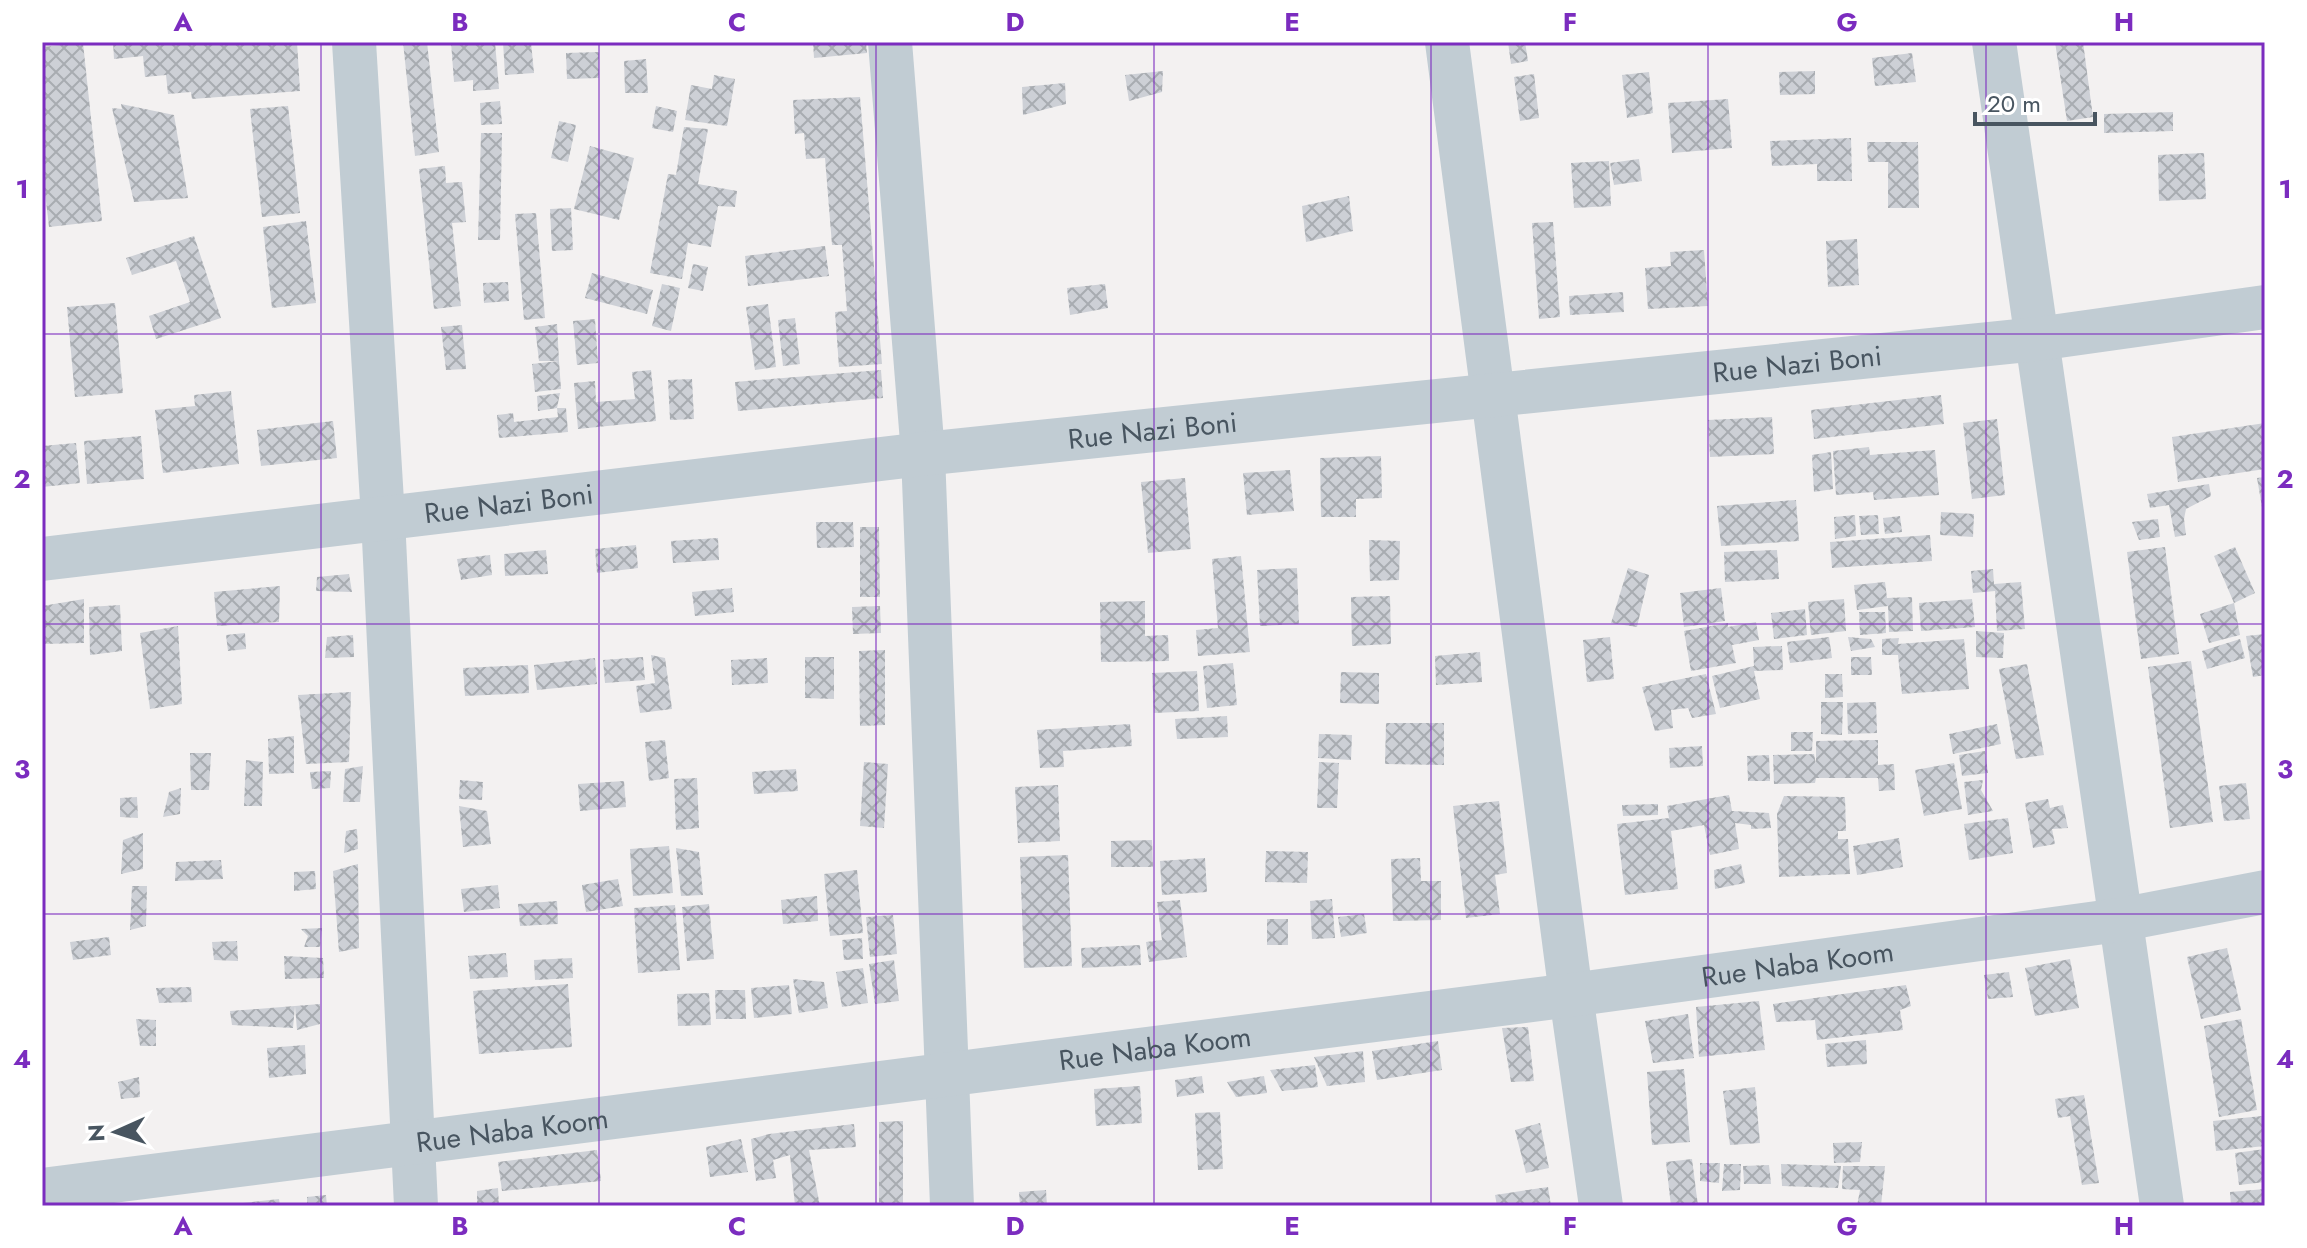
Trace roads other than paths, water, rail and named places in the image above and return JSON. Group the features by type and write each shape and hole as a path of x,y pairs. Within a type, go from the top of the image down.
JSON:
{"street":[{"path":"354,42 383,518 416,1206"},
{"path":"890,42 923,454 952,1206"},
{"path":"1447,42 1601,1206"},
{"path":"1994,42 2162,1206"},
{"name":"Rue Nazi Boni","path":"42,559 923,454 2037,339 2265,307"},
{"name":"Rue Naba Koom","path":"42,1190 1571,995 2119,920 2265,892"}]}
